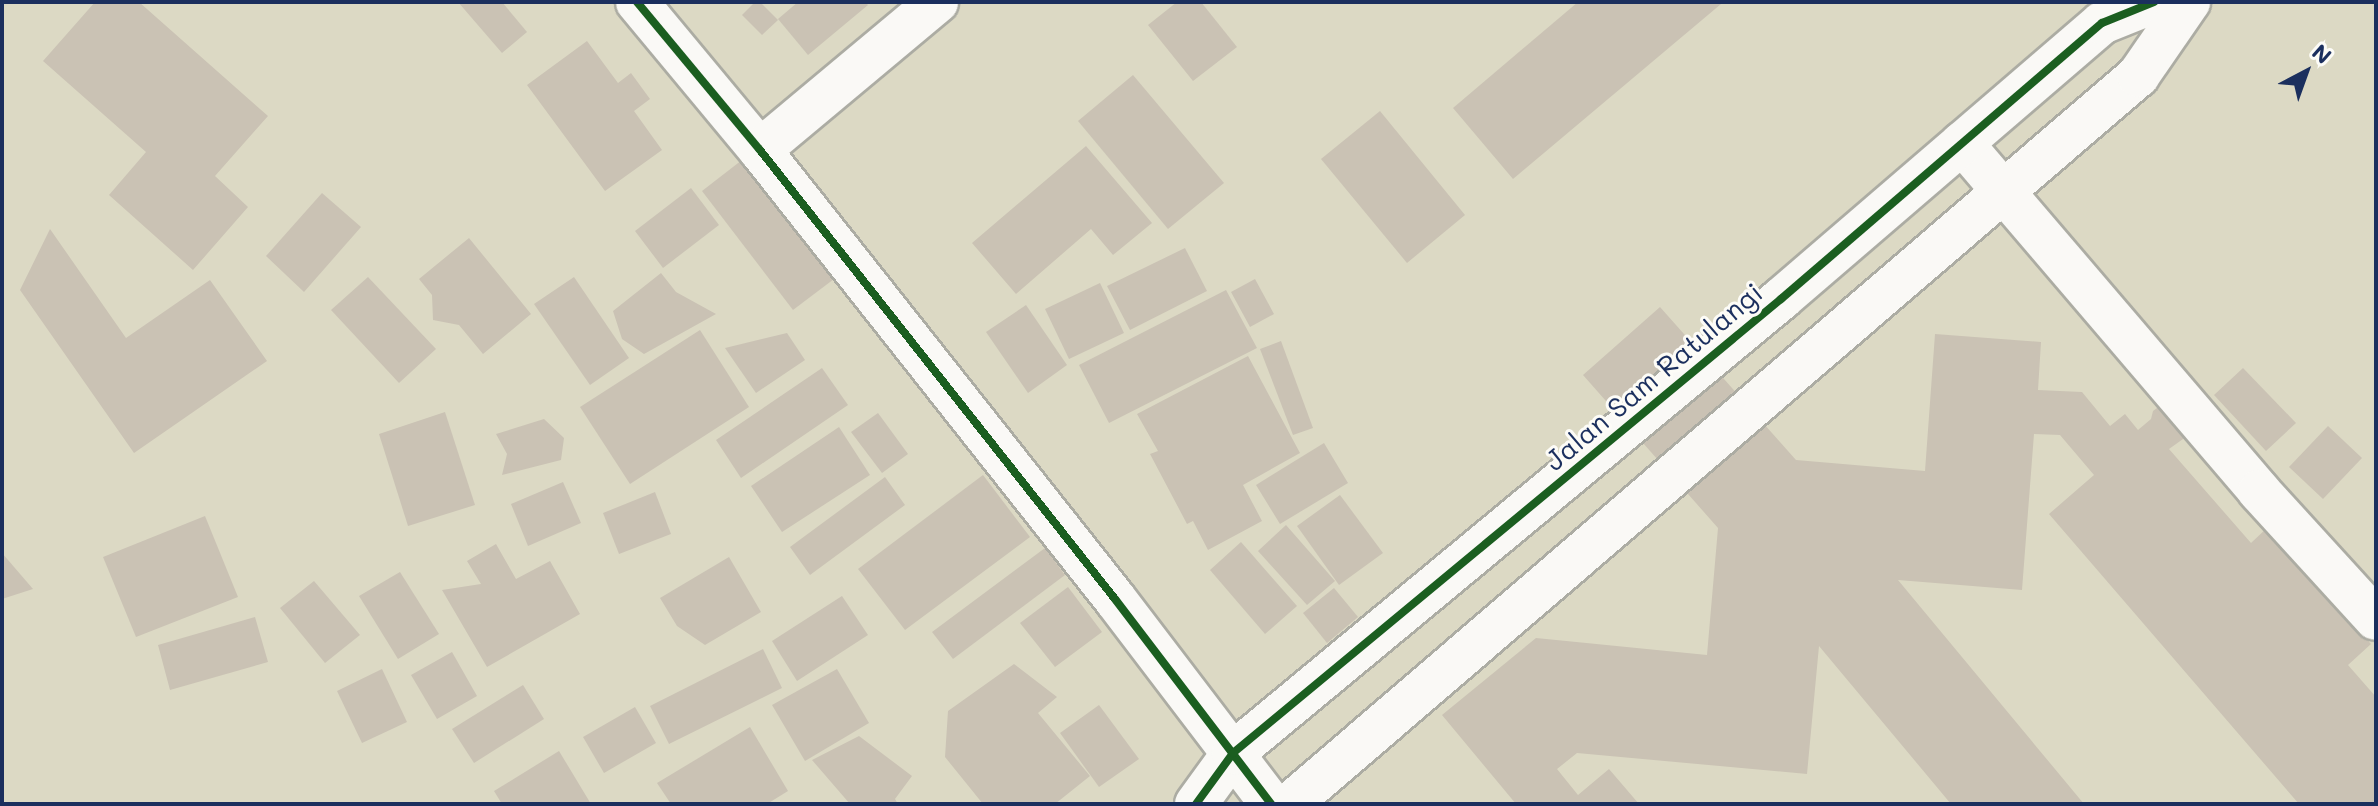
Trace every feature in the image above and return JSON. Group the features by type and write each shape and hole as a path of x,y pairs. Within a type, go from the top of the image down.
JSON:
{"street":[{"path":"637,2 760,150 1271,804"},
{"path":"760,150 937,2"},
{"name":"Jalan Sam Ratulangi","path":"1196,804 1233,753 1769,309 1962,143 2096,12 2154,2"},
{"path":"1290,804 2138,76 2189,2"},
{"path":"2096,12 2138,76"},
{"path":"1962,143 2259,491 2376,619"}],"building":[{"path":"95,2 139,2 268,116 215,176 248,207 193,270 109,195 146,152 43,61"},
{"path":"458,2 502,2 527,32 502,53"},
{"path":"755,2 760,2 778,20 762,35 742,15"},
{"path":"798,2 865,2 868,5 808,55 778,19"},
{"path":"1177,2 1201,2 1237,47 1193,81 1148,25"},
{"path":"1578,2 1721,4 1513,179 1453,108"},
{"path":"587,41 618,83 631,73 650,99 634,111 662,150 605,191 527,85"},
{"path":"1133,75 1224,183 1168,229 1078,121"},
{"path":"1380,111 1465,215 1407,263 1321,159"},
{"path":"1086,146 1152,223 1113,255 1091,229 1016,294 972,243"},
{"path":"742,160 834,279 793,310 702,191"},
{"path":"691,188 719,225 663,268 635,231"},
{"path":"322,193 361,227 304,292 266,256"},
{"path":"50,229 126,338 210,280 267,361 134,453 20,290"},
{"path":"469,238 531,314 483,354 459,325 433,320 432,295 419,279"},
{"path":"1185,248 1207,291 1130,330 1107,286"},
{"path":"661,273 676,292 716,314 644,354 622,339 613,311"},
{"path":"368,277 436,349 399,383 331,310"},
{"path":"574,277 629,358 590,385 534,304"},
{"path":"1255,279 1274,314 1250,327 1231,292"},
{"path":"1100,283 1124,333 1069,359 1045,309"},
{"path":"1226,290 1257,348 1109,423 1079,365"},
{"path":"1026,305 1067,365 1028,393 986,332"},
{"path":"1660,307 1796,460 1925,471 1935,334 2041,342 2038,390 2082,392 2110,426 2125,414 2138,430 2161,405 2190,434 2169,449 2251,543 2268,527 2371,644 2348,665 2376,697 2376,804 2299,804 2049,514 2094,475 2060,435 2034,434 2022,590 1898,580 2084,804 1951,804 1819,646 1807,774 1577,753 1557,769 1578,795 1609,769 1639,804 1516,804 1442,715 1536,638 1707,655 1718,528 1583,375"},
{"path":"700,330 749,407 630,484 580,407"},
{"path":"787,333 805,360 756,393 725,348"},
{"path":"1281,341 1313,428 1293,435 1260,349"},
{"path":"1248,356 1300,453 1243,485 1262,521 1208,550 1193,521 1187,524 1150,454 1158,451 1137,414"},
{"path":"822,368 848,405 741,478 716,440"},
{"path":"2243,368 2296,423 2266,451 2214,395"},
{"path":"445,412 475,505 408,526 379,434"},
{"path":"878,413 908,454 882,473 851,432"},
{"path":"544,419 564,438 561,460 502,475 507,454 496,434"},
{"path":"2328,426 2362,458 2323,499 2289,467"},
{"path":"839,427 870,475 782,532 751,486"},
{"path":"1324,443 1348,483 1280,524 1256,485"},
{"path":"983,475 1030,537 905,630 858,569"},
{"path":"885,477 905,505 810,575 790,547"},
{"path":"563,482 581,523 528,546 511,504"},
{"path":"655,492 671,534 619,554 603,513"},
{"path":"1340,495 1383,553 1339,585 1297,526"},
{"path":"205,516 238,597 136,637 103,557"},
{"path":"1286,525 1335,581 1307,605 1258,551"},
{"path":"1241,542 1297,606 1265,634 1210,570"},
{"path":"496,544 516,579 550,561 580,614 487,667 442,590 481,584 467,561"},
{"path":"1045,548 1065,575 953,659 932,632"},
{"path":"2,553 33,589 2,599"},
{"path":"729,557 761,612 705,645 677,626 660,598"},
{"path":"400,572 439,634 398,659 359,596"},
{"path":"314,581 360,635 325,663 280,608"},
{"path":"1068,587 1102,632 1055,667 1020,623"},
{"path":"1334,588 1358,617 1327,643 1303,613"},
{"path":"842,596 868,635 797,681 772,641"},
{"path":"255,617 268,662 170,690 158,645"},
{"path":"763,649 782,688 669,744 650,706"},
{"path":"452,652 477,696 437,719 411,675"},
{"path":"1014,664 1057,697 1038,713 1090,776 1055,804 983,804 945,757 948,711"},
{"path":"382,669 407,722 362,743 337,691"},
{"path":"837,669 869,723 805,761 772,705"},
{"path":"523,685 544,719 474,763 452,729"},
{"path":"1099,705 1139,759 1099,787 1060,733"},
{"path":"635,707 656,743 604,773 583,737"},
{"path":"750,727 788,791 767,804 671,804 657,783"},
{"path":"859,736 912,776 895,799 898,804 850,804 812,760"},
{"path":"559,751 591,804 502,804 494,791"}],"cycle path":[{"path":"637,2 760,150 1115,599 1271,804"},
{"path":"1196,804 1233,753 1781,299 2102,23 2154,2"}]}
